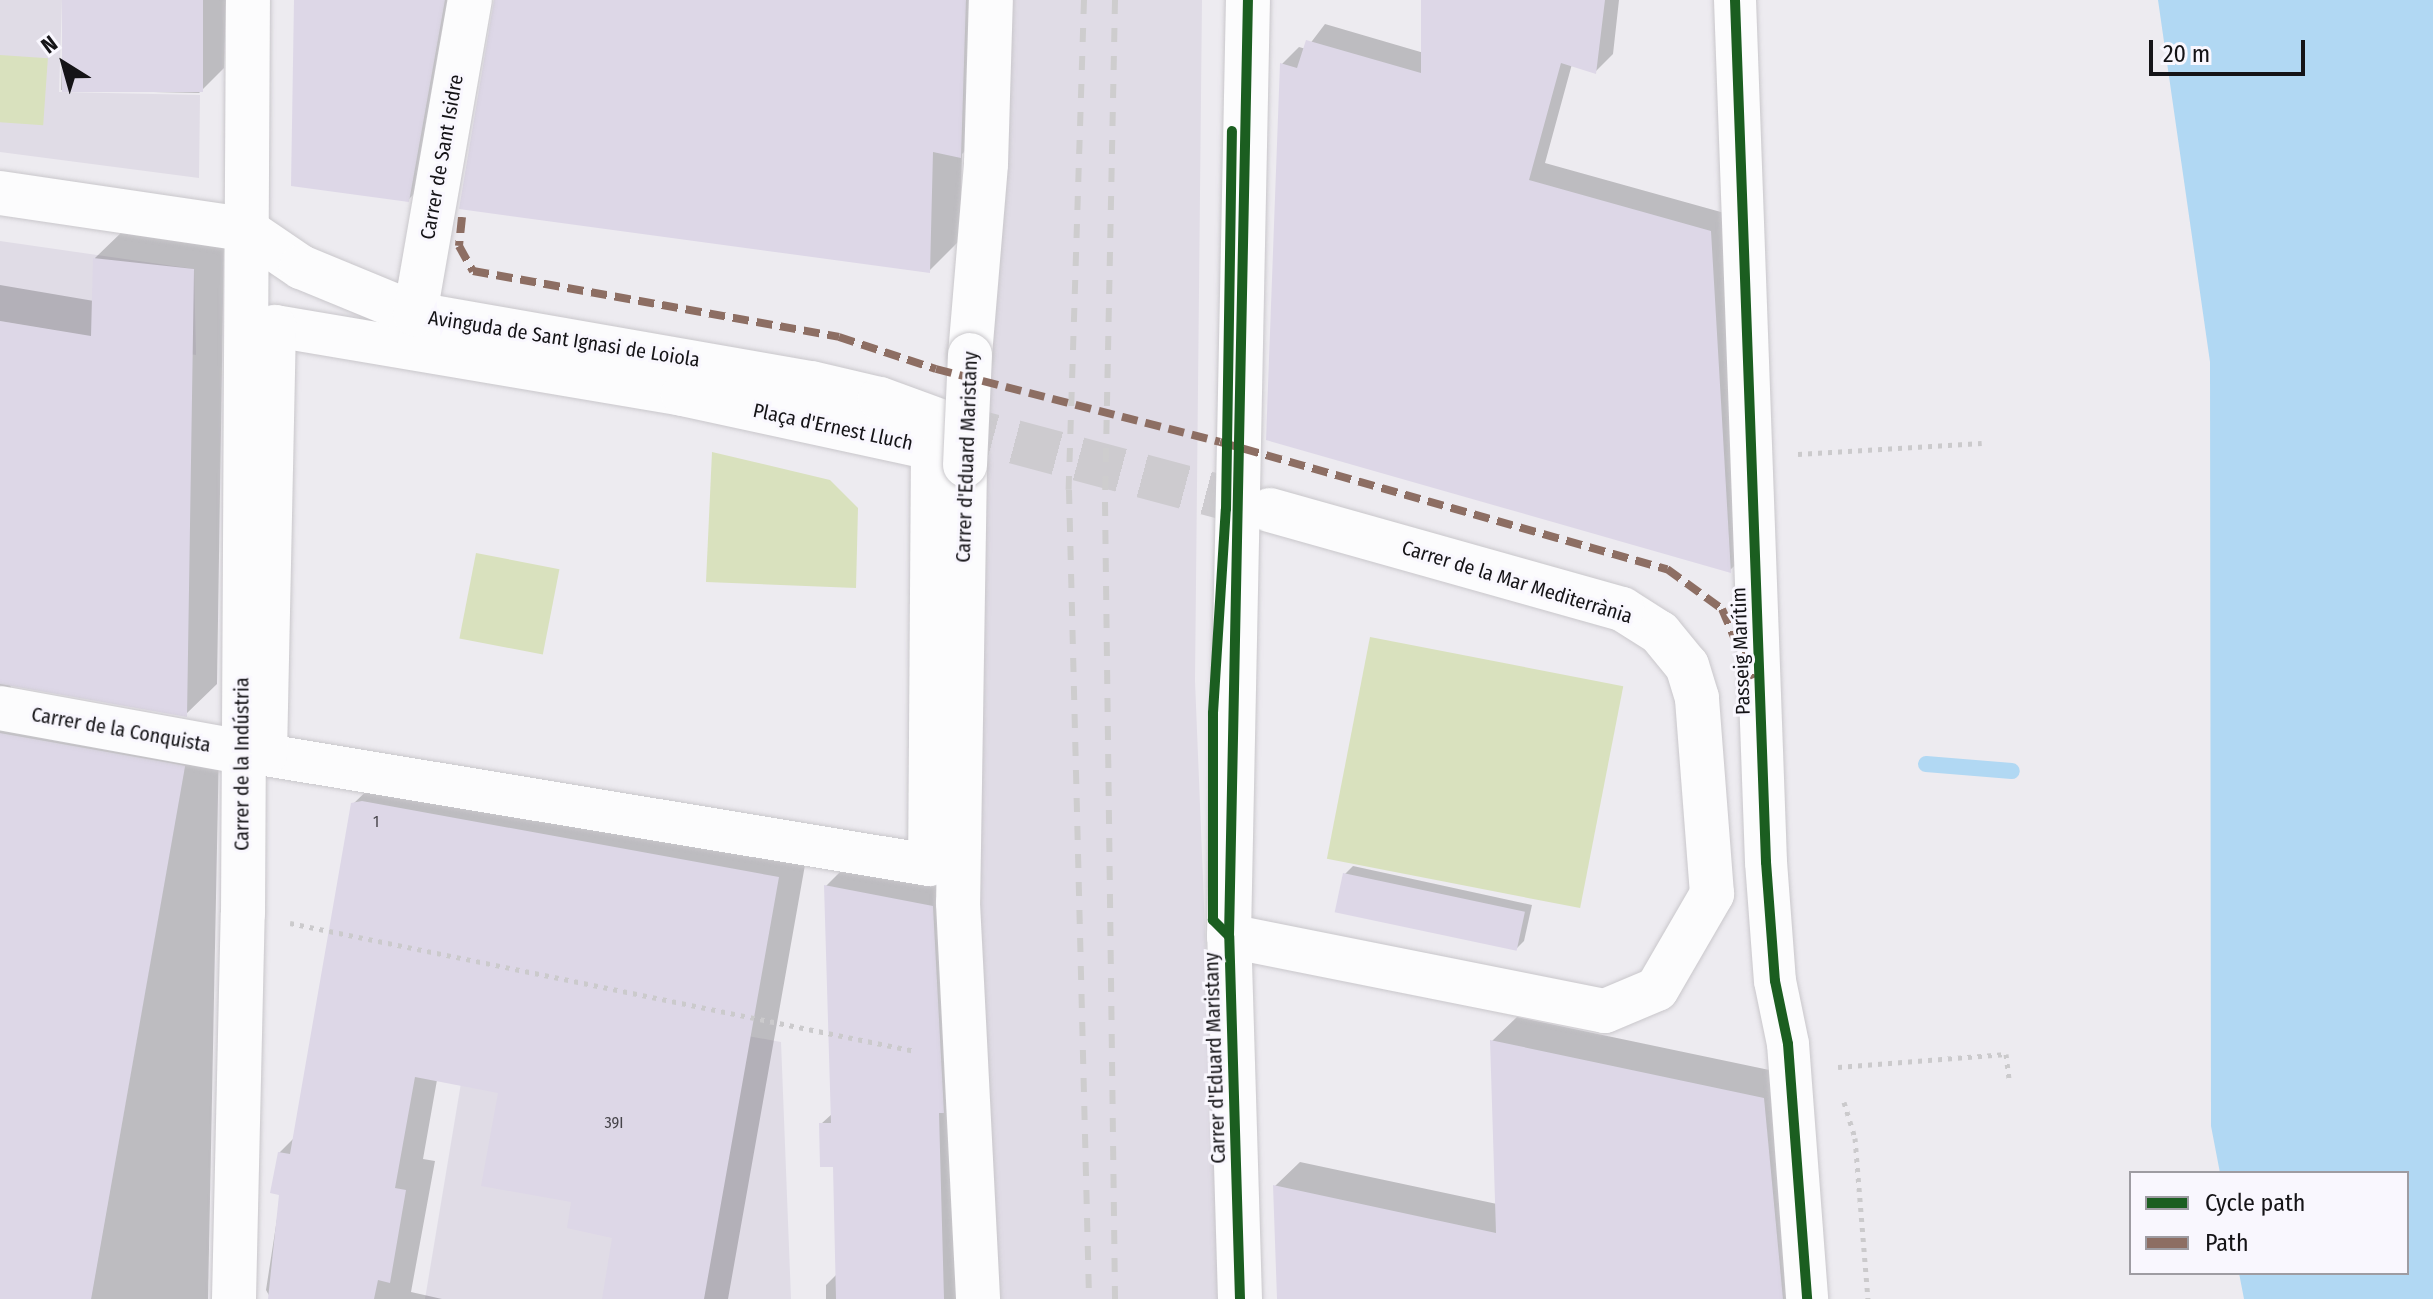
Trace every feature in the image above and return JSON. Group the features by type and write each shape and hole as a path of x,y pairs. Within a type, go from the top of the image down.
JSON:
{"street":[{"name":"Carrer de la Indústria","path":"234,1299 243,914 254,754 245,229 248,0"},
{"name":"Carrer de Sant Isidre","path":"415,314 470,0"},
{"name":"Carrer d'Eduard Maristany","path":"978,1299 958,903 958,445 970,355 986,164 991,0"},
{"name":"Carrer d'Eduard Maristany","path":"1240,1299 1229,936 1248,0"},
{"name":"Passeig Marítim","path":"1735,0 1766,862 1775,981 1788,1044 1807,1299"},
{"name":"Avinguda de Sant Ignasi de Loiola","path":"0,193 245,229 301,267 415,314 811,383 880,399 958,445"},
{"name":"Plaça d'Ernest Lluch","path":"275,326 682,395 932,449 929,865 254,754 275,326"},
{"name":"Carrer de la Mar Mediterrània","path":"1229,936 1605,1011 1657,989 1712,894 1697,698 1687,666 1660,633 1622,609 1270,510"},
{"name":"Carrer de la Conquista","path":"0,708 254,754"}],"path":[{"path":"1793,455 1982,443"},
{"path":"243,914 967,1062"},
{"path":"1833,1068 2006,1054 2009,1078"}],"shaded area":[{"path":"0,0 62,0 59,92 200,95 199,178 0,152"},
{"path":"999,0 1202,0 1195,681 1220,1299 988,1299 967,633"},
{"path":"0,241 194,269 196,355 0,321"},
{"path":"477,987 781,1042 791,1299 425,1299"}],"green space":[{"path":"0,55 48,58 43,125 0,122"},
{"path":"712,452 830,480 858,508 856,588 706,582"},
{"path":"476,553 559,569 543,655 459,638"},
{"path":"1370,637 1623,686 1580,908 1327,859"}],"water":[{"path":"2158,0 2433,0 2433,1299 2244,1299 2239,1275 2409,1275 2409,1171 2220,1171 2211,1126 2210,362"}],"building":[{"path":"62,0 203,0 203,92 62,92"},
{"path":"294,0 445,0 409,202 291,186"},
{"path":"494,0 966,0 961,158 933,152 930,273 459,209"},
{"path":"1421,0 1605,0 1596,74 1561,63 1529,180 1711,231 1731,573 1266,440 1280,63 1297,68 1306,40 1421,73"},
{"path":"93,258 194,269 187,717 0,684 0,321 91,336"},
{"path":"0,733 185,766 91,1299 0,1299"},
{"path":"362,801 779,877 704,1299 602,1299 612,1238 567,1228 571,1202 481,1186 498,1093 415,1077 395,1188 406,1190 390,1283 378,1280 374,1299 268,1299 279,1195 270,1193 278,1152 290,1154 351,803"},
{"path":"1343,873 1525,912 1517,951 1335,912"},
{"path":"824,885 933,906 944,1113 939,1113 944,1299 836,1299 833,1167 820,1167 819,1123 831,1123"},
{"path":"1490,1040 1764,1098 1783,1299 1277,1299 1273,1185 1496,1233"}],"waterway":[{"path":"1926,764 2012,771"}],"tunnel":[{"path":"951,425 1270,510"}],"railway":[{"path":"1084,0 1069,490 1089,1299"},
{"path":"1115,0 1105,502 1115,1299"}],"marked path":[{"path":"462,217 459,246 473,271 839,337 936,369 1220,442 1667,569 1722,609 1752,679"}],"cycle path":[{"path":"1240,1299 1229,936 1248,0"},
{"path":"1735,0 1766,862 1775,981 1788,1044 1807,1299"},
{"path":"1229,936 1213,920 1213,713 1226,509 1232,131"}]}
